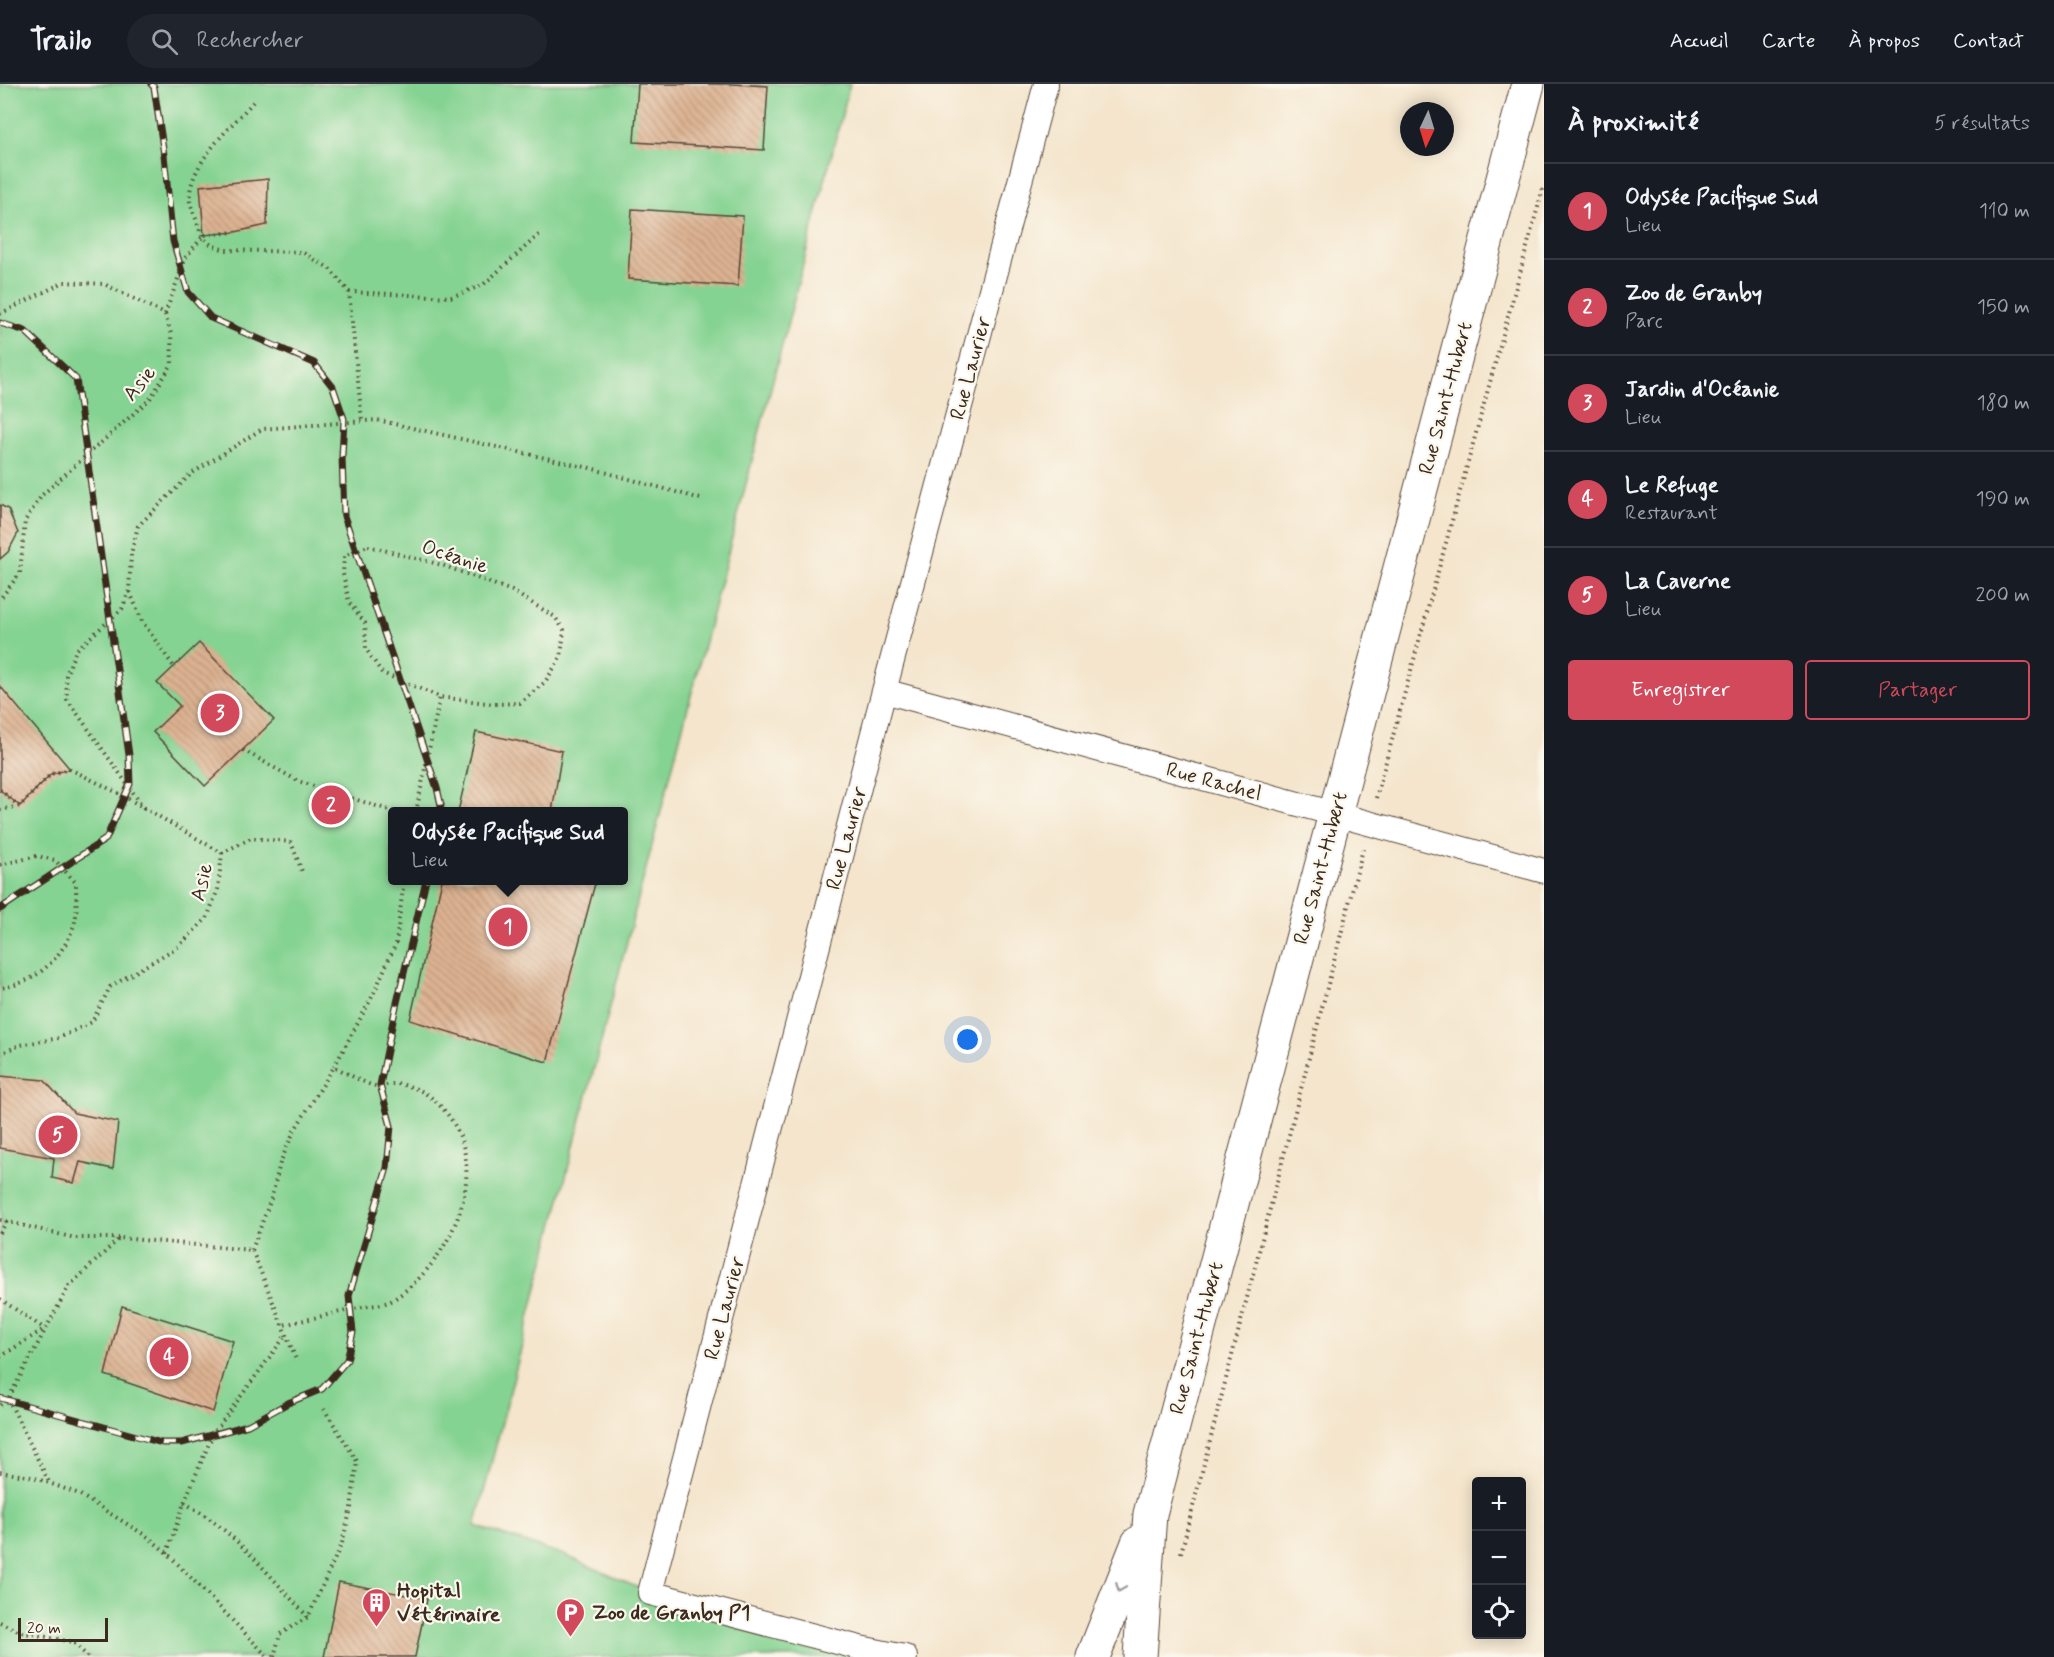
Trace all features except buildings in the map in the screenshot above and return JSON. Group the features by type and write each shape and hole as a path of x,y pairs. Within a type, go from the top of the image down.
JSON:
{"street":[{"name":"Rue Laurier","path":"905,1657 860,1648 650,1593 884,691 1046,84"},
{"name":"Rue Saint-Hubert","path":"1140,1657 1150,1514 1528,84"},
{"name":"Rue Rachel","path":"884,691 1544,871"},
{"path":"1093,1657 1150,1514"}],"path":[{"path":"253,102 198,165 191,182 190,202 202,238 215,248 226,250 302,252 329,268 349,292 362,421"},
{"name":"Rue Saint-Hubert","path":"1178,1564 1369,824 1544,185"},
{"path":"0,314 64,282 104,284 165,314 186,257 204,235 235,232"},
{"path":"349,292 451,297 483,285 542,232"},
{"name":"Asie","path":"0,599 20,573 25,521 42,495 150,399 172,364 171,334 165,314"},
{"path":"144,808 67,699 66,675 76,650 122,609 129,591 131,554 138,526 191,474 262,429 377,420 590,468 701,499"},
{"name":"Océanie","path":"368,546 442,565 512,591 555,617 564,630 561,657 545,682 520,703 494,704 440,697 382,673 366,649 365,623 349,602 343,574 344,556 368,546"},
{"path":"129,591 142,621 174,667"},
{"path":"417,807 440,697"},
{"path":"243,750 298,781 388,810"},
{"name":"Asie","path":"0,1054 20,1045 59,1038 92,1022 110,987 179,946 207,918 218,889 222,854 144,808 70,769 51,774 20,806"},
{"path":"0,790 20,806"},
{"path":"0,810 20,806"},
{"path":"222,854 250,838 291,842 303,874"},
{"path":"0,865 37,856 55,860 76,883 75,923 60,954 41,974 12,987 0,988"},
{"path":"297,1362 252,1250 272,1196 280,1163 294,1131 334,1067 373,995 396,943 403,885"},
{"path":"283,1325 392,1301 428,1270 451,1236 467,1179 465,1147 452,1119 435,1100 419,1090 397,1084 376,1086 334,1067"},
{"path":"0,1220 75,1238 120,1238 252,1250"},
{"path":"0,1233 7,1221"},
{"path":"0,1405 8,1399 69,1286 120,1238"},
{"path":"0,1299 45,1329"},
{"path":"0,1357 45,1329"},
{"path":"167,1553 184,1503 213,1434 286,1335"},
{"path":"8,1399 50,1484"},
{"path":"274,1657 280,1634 308,1617 342,1543 351,1508 357,1461 324,1409"},
{"path":"0,1472 32,1477 77,1493 148,1537 167,1553 268,1657"},
{"path":"184,1503 203,1513 223,1528 308,1617"},
{"path":"0,1622 20,1632 73,1642 88,1657"}],"green space":[{"path":"0,84 850,84 475,1526 564,1555 650,1593 858,1657 0,1657"}],"railway":[{"path":"151,84 154,87 164,155 173,241 188,292 211,318 314,363 333,387 344,419 342,456 344,516 437,788 441,807"},
{"path":"0,323 25,331 76,379 129,755 130,784 106,839 0,909"},
{"path":"0,1398 162,1443 182,1443 248,1425 288,1403 322,1389 347,1360 353,1332 349,1296 387,1168 391,1126 380,1085 425,885"}],"place":[{"name":"Jardin d'Océanie","path":"220,713"},
{"name":"Zoo de Granby","path":"331,805"},
{"name":"Odysée Pacifique Sud","path":"508,927"},
{"name":"La Caverne","path":"58,1135"},
{"name":"Le Refuge","path":"169,1357"},
{"name":"Hopital Vétérinaire","path":"376,1628"},
{"name":"Zoo de Granby P1","path":"571,1638"}]}
